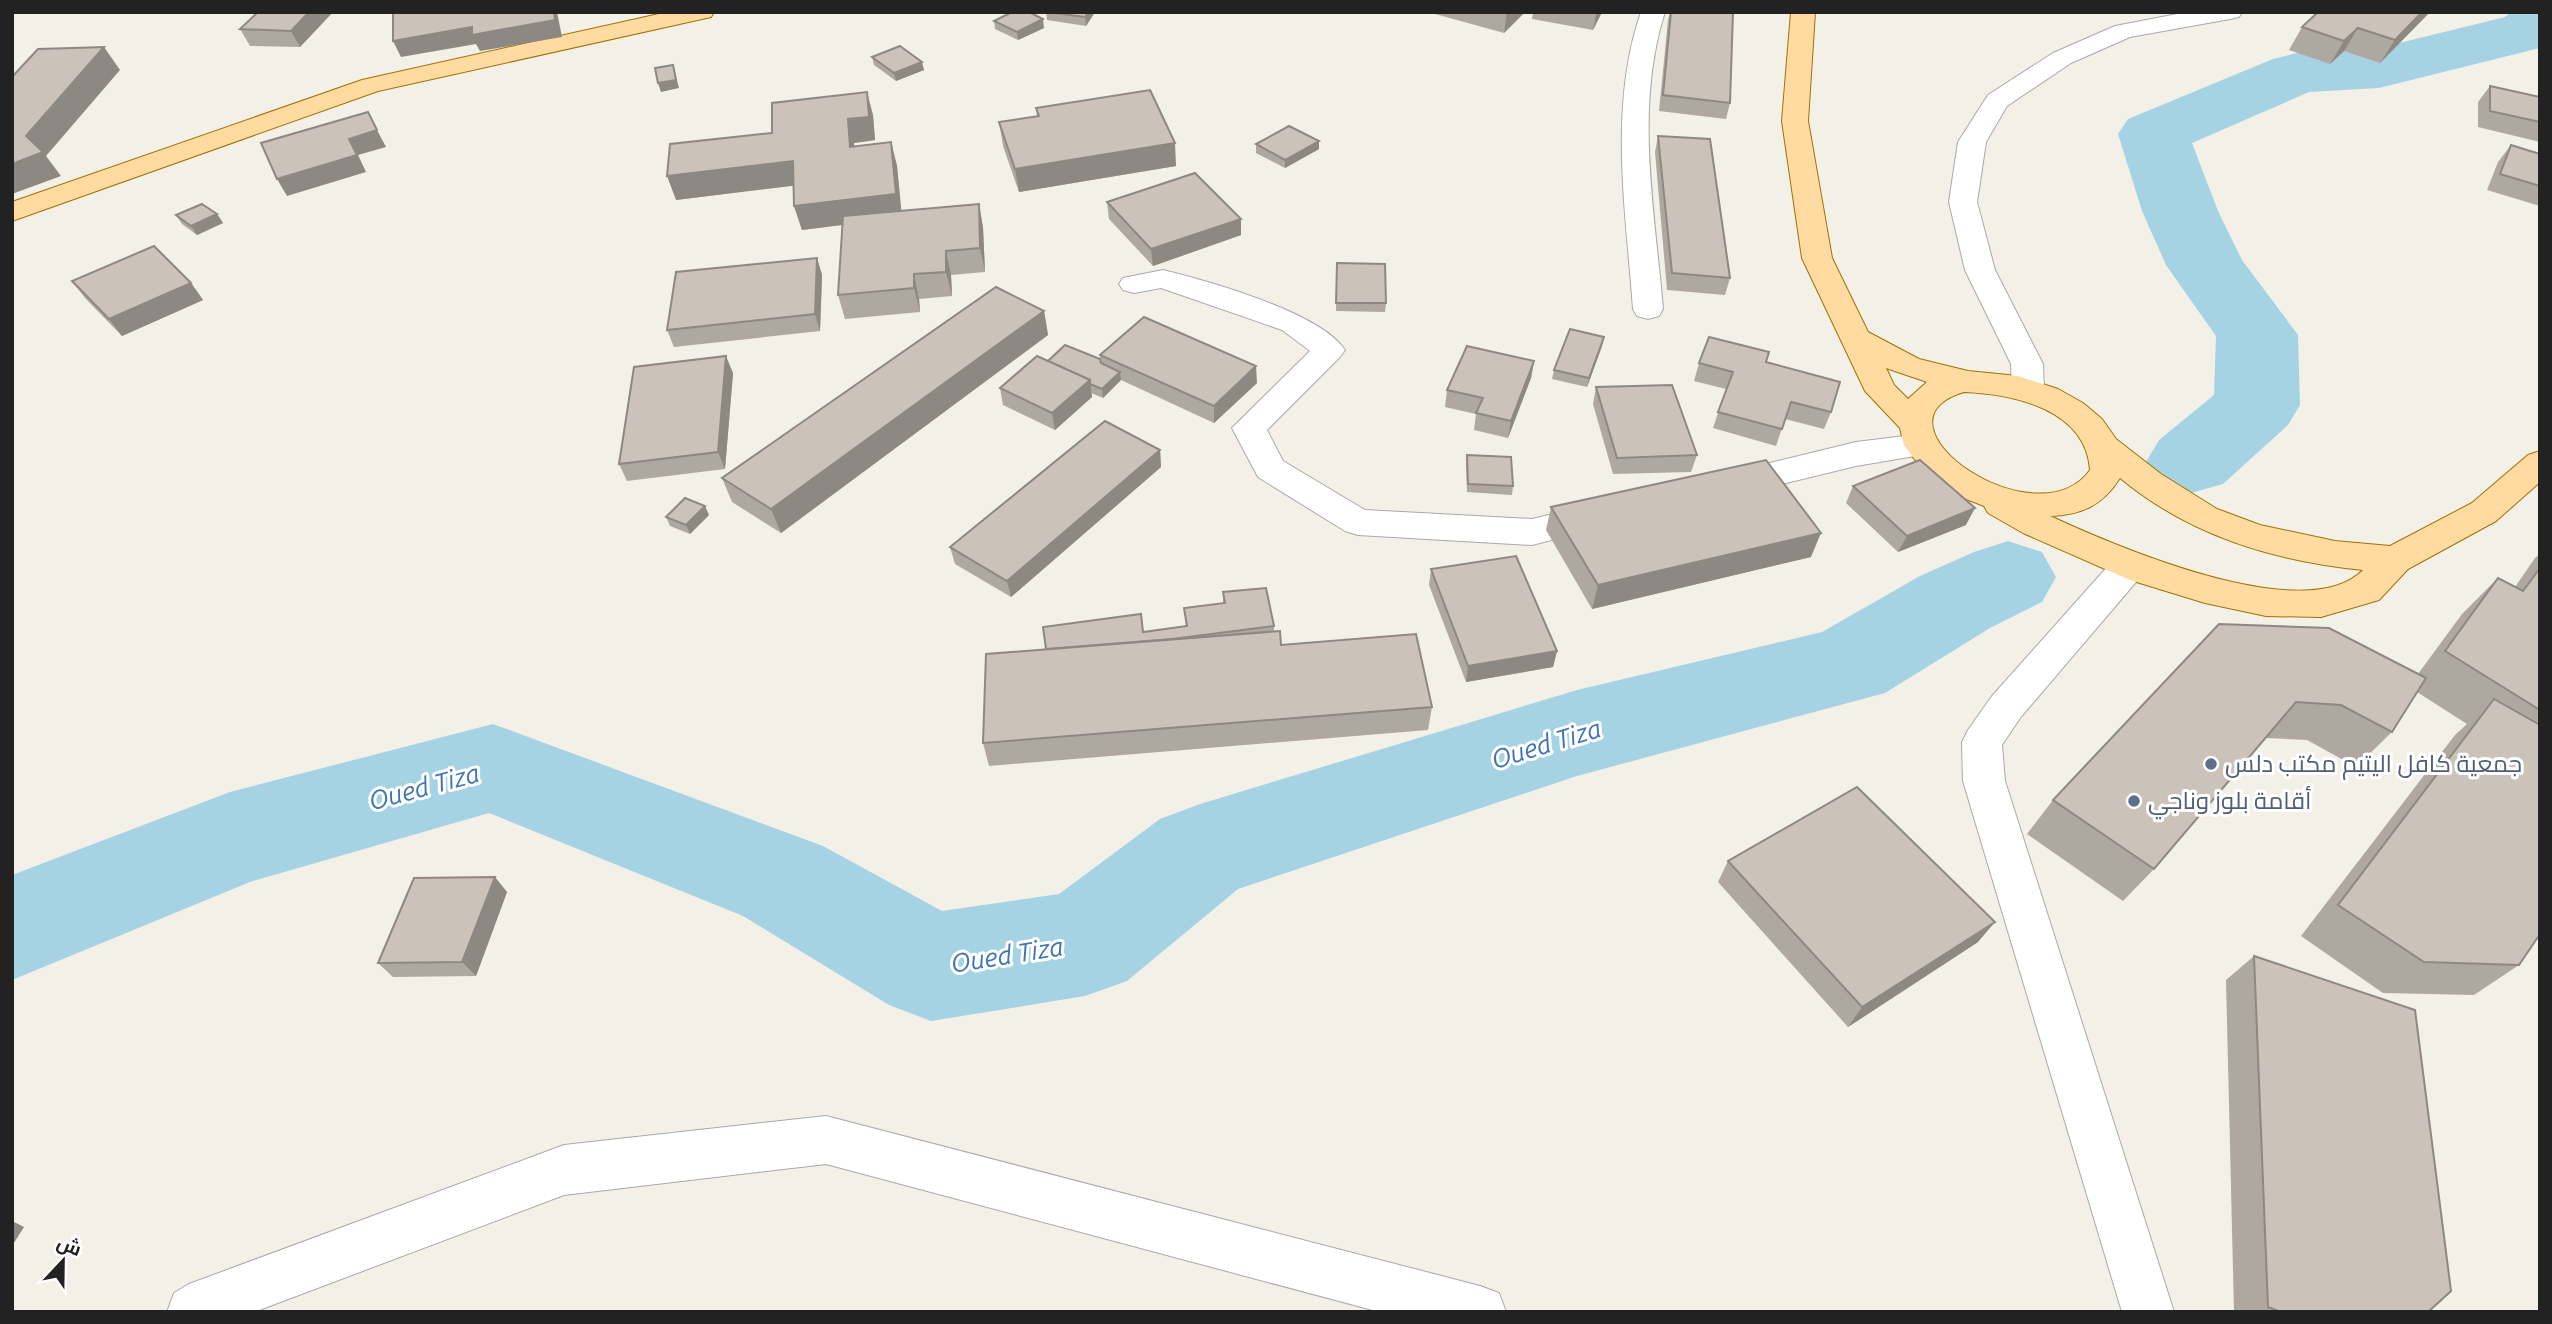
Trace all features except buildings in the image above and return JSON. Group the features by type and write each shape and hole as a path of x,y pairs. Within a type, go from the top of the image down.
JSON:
{"main road":[{"path":"12,212 371,85 702,12"},
{"path":"1803,12 1795,121 1817,258 1881,391 1918,434 1936,464 1958,482 1987,495 2034,526 2129,566 2211,592 2279,604 2320,604 2356,596 2387,576 2395,560"},
{"path":"1857,339 1909,367 1970,382"},
{"path":"1918,434 1922,403 1941,389 1970,382 1999,382 2028,389 2076,412 2094,429 2105,447 2149,483 2205,518 2268,540 2336,554 2395,560 2484,512 2540,463"},
{"path":"1987,495 2027,504 2065,503 2093,491 2107,471 2105,447"}],"street":[{"path":"1648,309 1635,117 1643,33 1653,12"},
{"path":"2028,389 2027,364 1980,270 1962,202 1972,142 1997,101 2062,58 2124,31 2231,12"},
{"path":"1134,284 1163,279 1267,314 1293,323 1329,350 1249,428 1270,469 1358,522 1532,532 1626,509"},
{"path":"1694,493 1856,454 1918,434"},
{"path":"2129,566 2006,706 1982,742 1984,781 2148,1312"},
{"path":"193,1312 208,1303 564,1170 826,1140 1480,1312"}],"waterway":[{"path":"2191,462 2257,405 2257,335 2205,265 2180,211 2153,134 2297,73 2379,68 2528,31 2540,21"},
{"name":"Oued Tiza","path":"12,928 230,840 493,768 783,881 931,967 1085,943 1200,853 1577,733 1849,665 1955,602 2008,577"}],"place":[{"name":"جمعية كافل اليتيم مكتب دلس","path":"2211,764"},
{"name":"أقامة بلوز وناجي","path":"2134,801"}]}
